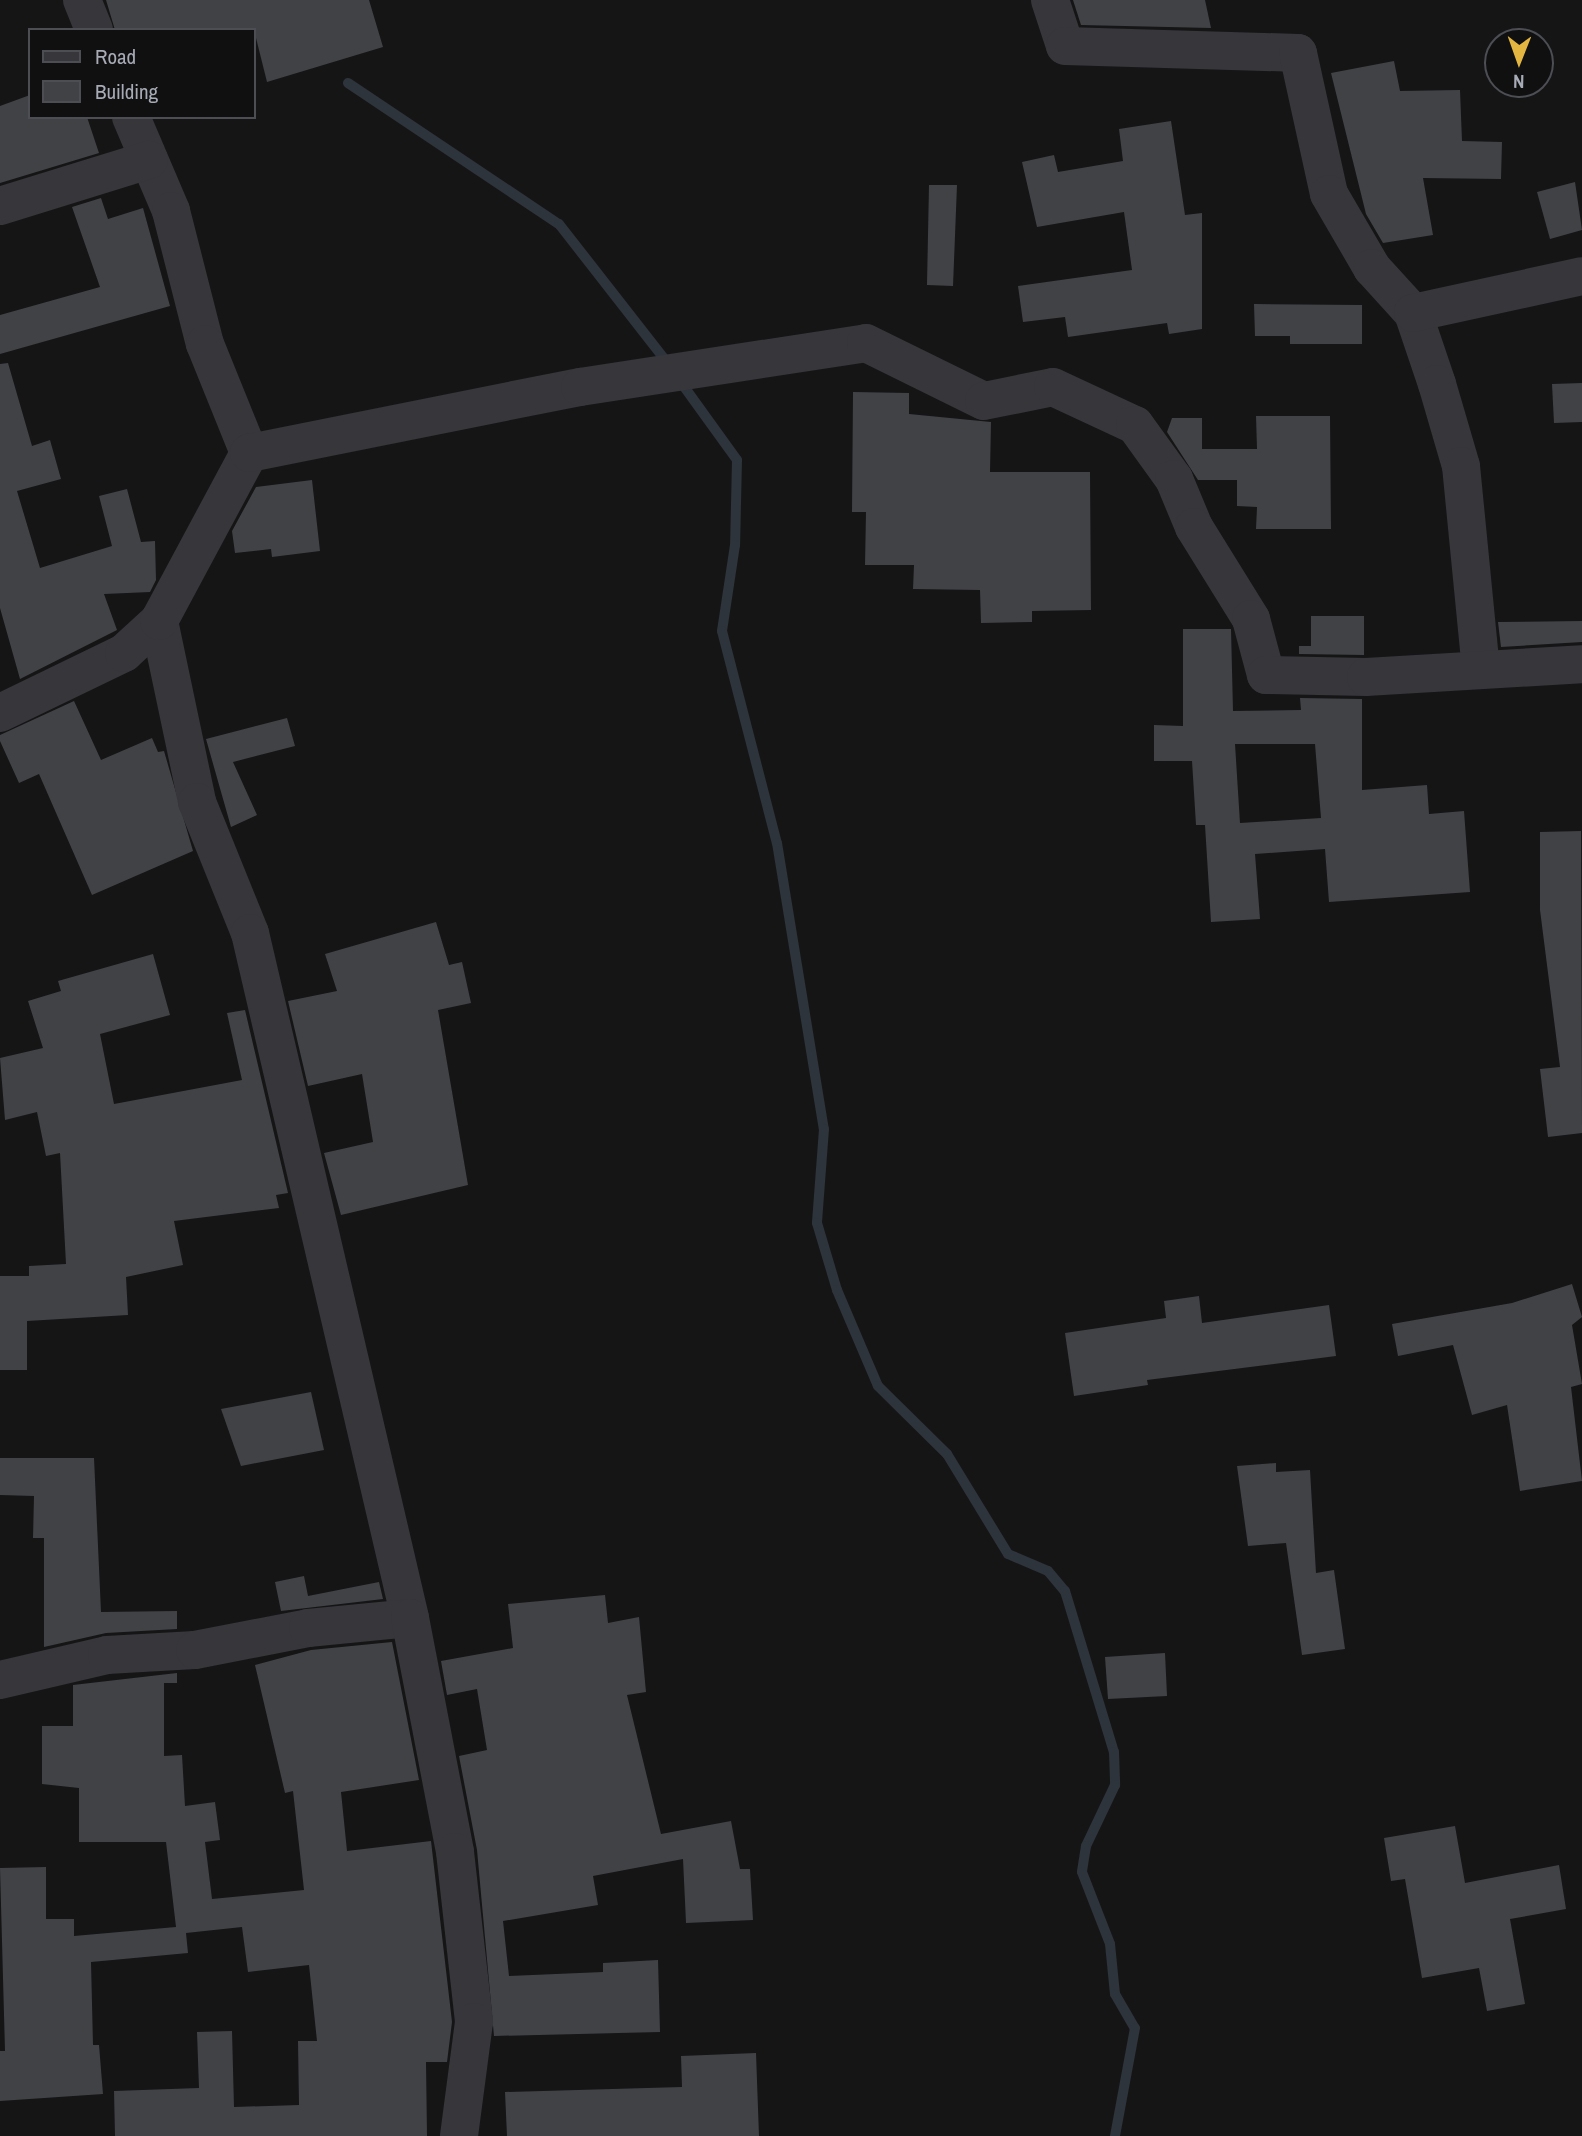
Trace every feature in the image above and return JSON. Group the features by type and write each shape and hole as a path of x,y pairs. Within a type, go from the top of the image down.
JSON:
{"street":[{"path":"82,0 93,28"},
{"path":"1050,0 1065,46 1298,53 1329,194 1372,268 1413,313 1461,466 1481,670"},
{"path":"132,119 171,211 205,344 249,453"},
{"path":"0,206 149,160"},
{"path":"1413,313 1582,276"},
{"path":"249,453 580,387 866,343 984,401 1052,387 1135,425 1174,479 1194,527 1251,620 1266,675 1481,670 1582,664"},
{"path":"0,713 124,653 159,621 249,453"},
{"path":"159,621 197,802 250,933 410,1618 454,1852 474,2022 458,2136"},
{"path":"0,1680 107,1655 195,1650 308,1628 410,1618"}],"building":[{"path":"106,0 369,0 383,47 267,82 256,28 114,28"},
{"path":"1073,0 1205,0 1211,28 1081,25"},
{"path":"1394,61 1400,91 1460,90 1462,141 1502,142 1501,179 1423,178 1433,235 1383,243 1366,214 1331,73"},
{"path":"28,96 28,119 88,119 99,153 0,183 0,106"},
{"path":"1171,121 1185,215 1202,213 1202,329 1169,334 1167,323 1068,337 1065,317 1023,322 1018,286 1132,270 1124,212 1037,227 1022,162 1054,155 1058,172 1123,161 1119,129"},
{"path":"1575,182 1582,230 1550,239 1537,192"},
{"path":"929,185 957,185 953,286 927,285"},
{"path":"101,198 108,219 143,208 170,306 0,354 0,315 100,287 72,207"},
{"path":"1254,304 1362,305 1362,344 1290,344 1290,336 1255,336"},
{"path":"8,363 32,446 50,440 61,479 17,491 40,568 112,546 99,496 127,489 141,542 155,541 156,580 150,592 104,594 117,630 20,679 0,608 0,364"},
{"path":"1582,383 1582,422 1554,423 1552,384"},
{"path":"853,392 909,393 909,414 991,422 990,472 1090,472 1091,610 1032,611 1032,622 981,623 980,590 913,589 914,565 865,565 866,512 852,512"},
{"path":"1256,416 1330,416 1331,529 1256,529 1257,507 1237,506 1237,480 1198,480 1167,432 1172,418 1202,418 1202,449 1257,449"},
{"path":"312,480 320,551 272,557 271,549 235,553 232,531 256,487"},
{"path":"1311,616 1364,616 1364,655 1299,654 1299,646 1311,646"},
{"path":"1582,621 1582,642 1501,647 1498,622"},
{"path":"1183,629 1231,629 1233,711 1301,710 1300,698 1362,699 1362,790 1427,785 1429,814 1464,811 1470,892 1329,902 1325,849 1255,854 1260,919 1211,922 1205,825 1196,825 1192,761 1154,761 1154,725 1183,726","holes":["1235,744 1315,744 1321,818 1240,823"]},
{"path":"74,701 101,760 152,738 158,752 164,751 193,851 92,895 39,774 19,783 0,741 0,735"},
{"path":"287,718 295,746 233,762 257,815 231,827 206,739"},
{"path":"1581,831 1582,1133 1548,1137 1540,1069 1560,1067 1540,910 1540,832"},
{"path":"436,922 449,965 462,962 471,1003 438,1010 468,1185 341,1215 324,1153 373,1142 362,1074 308,1086 288,1001 337,991 325,954"},
{"path":"153,954 170,1015 100,1034 114,1104 242,1080 227,1013 245,1010 288,1193 276,1195 279,1208 174,1221 183,1265 126,1277 128,1315 27,1321 27,1370 0,1370 0,1276 29,1276 29,1266 66,1264 60,1153 46,1156 37,1112 5,1120 0,1058 43,1048 28,1001 61,991 58,981"},
{"path":"1572,1284 1582,1317 1572,1325 1582,1384 1571,1387 1582,1481 1520,1491 1507,1405 1472,1415 1453,1345 1398,1356 1392,1324 1512,1303"},
{"path":"1199,1296 1202,1323 1329,1305 1336,1356 1147,1380 1148,1385 1074,1396 1065,1333 1166,1318 1164,1301"},
{"path":"311,1392 324,1450 241,1466 221,1409"},
{"path":"0,1458 94,1458 101,1612 177,1611 177,1629 106,1633 44,1647 44,1538 33,1538 34,1496 0,1495"},
{"path":"1276,1463 1276,1472 1310,1470 1316,1573 1334,1570 1345,1649 1302,1655 1286,1543 1248,1546 1237,1466"},
{"path":"304,1576 308,1596 379,1582 383,1599 281,1611 275,1582"},
{"path":"605,1595 608,1623 639,1617 646,1692 627,1695 661,1834 731,1821 740,1869 750,1869 753,1920 686,1923 683,1859 593,1876 598,1905 503,1921 509,1976 603,1972 603,1963 658,1960 660,2032 494,2036 477,1850 459,1756 487,1750 477,1689 447,1695 441,1661 513,1648 508,1604"},
{"path":"392,1642 419,1780 341,1792 347,1851 431,1841 452,2022 447,2062 426,2062 427,2136 115,2136 114,2091 199,2088 197,2032 232,2031 234,2107 299,2105 298,2041 317,2041 309,1965 248,1972 242,1927 186,1933 188,1953 91,1962 93,2045 99,2045 103,2094 0,2101 0,2051 5,2051 0,1868 46,1867 46,1919 74,1919 74,1936 176,1927 166,1842 79,1842 79,1788 42,1784 42,1726 73,1726 73,1685 177,1673 177,1683 164,1683 164,1756 182,1755 185,1806 215,1802 220,1840 205,1842 212,1899 304,1890 293,1791 285,1793 255,1665 311,1650"},
{"path":"1165,1653 1167,1696 1108,1699 1105,1657"},
{"path":"1455,1826 1465,1883 1559,1865 1566,1909 1510,1919 1525,2004 1487,2011 1479,1968 1422,1978 1405,1879 1391,1881 1384,1838"},
{"path":"756,2053 759,2136 507,2136 505,2092 682,2087 681,2056"}],"waterway":[{"path":"348,83 559,224 669,365"},
{"path":"680,381 737,460 735,545 722,631 777,843 824,1129 817,1223 837,1290 878,1386 947,1454 1008,1554 1048,1571 1065,1591 1114,1752 1115,1785 1086,1846 1082,1872 1110,1944 1115,1994 1135,2028 1115,2136"}]}
